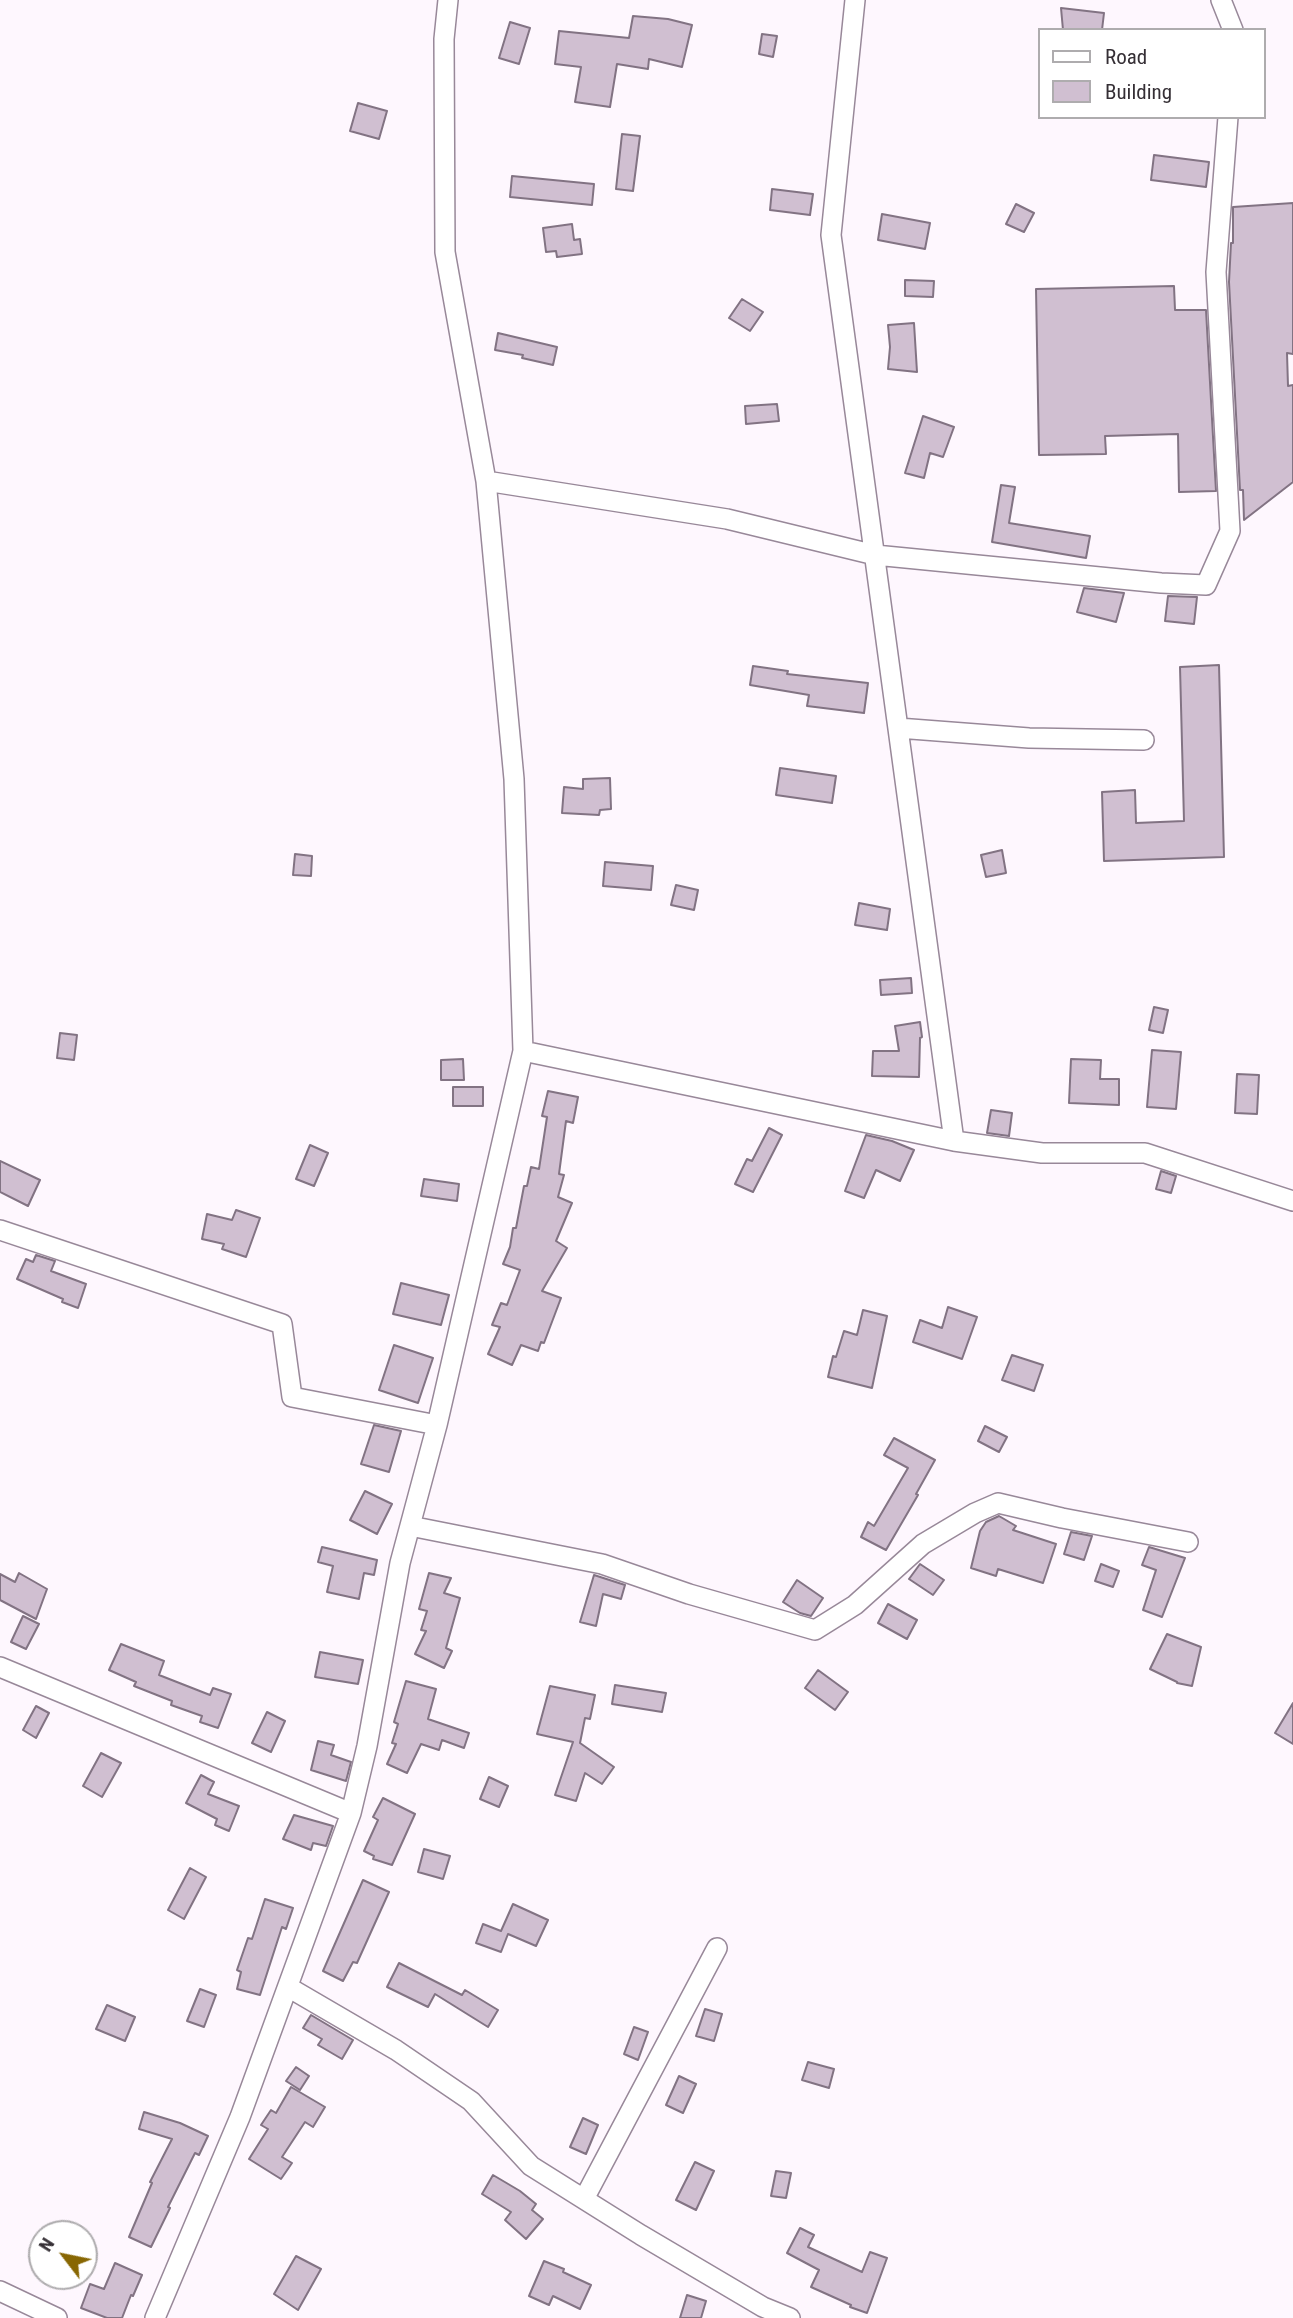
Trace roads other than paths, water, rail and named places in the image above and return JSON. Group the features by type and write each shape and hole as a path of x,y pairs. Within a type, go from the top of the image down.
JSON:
{"street":[{"path":"155,2318 240,2116 351,1813 367,1746 400,1563 437,1425 523,1051 514,779 486,481 445,251 444,39 448,0"},
{"path":"855,0 831,235 954,1141"},
{"path":"1221,0 1232,28"},
{"path":"486,481 727,519 875,555 1148,582 1206,585 1230,531 1216,272 1228,119"},
{"path":"898,728 1028,737 1144,740"},
{"path":"523,1051 954,1141 1042,1153 1145,1153 1293,1201"},
{"path":"0,1230 282,1324 292,1397 437,1425"},
{"path":"410,1526 602,1564 689,1594 815,1630 855,1605 923,1544 975,1513 998,1503 1188,1542"},
{"path":"0,1667 351,1813"},
{"path":"584,2199 717,1948"},
{"path":"288,1987 397,2050 471,2101 531,2166 763,2307 790,2318"},
{"path":"0,2291 57,2318"}]}
